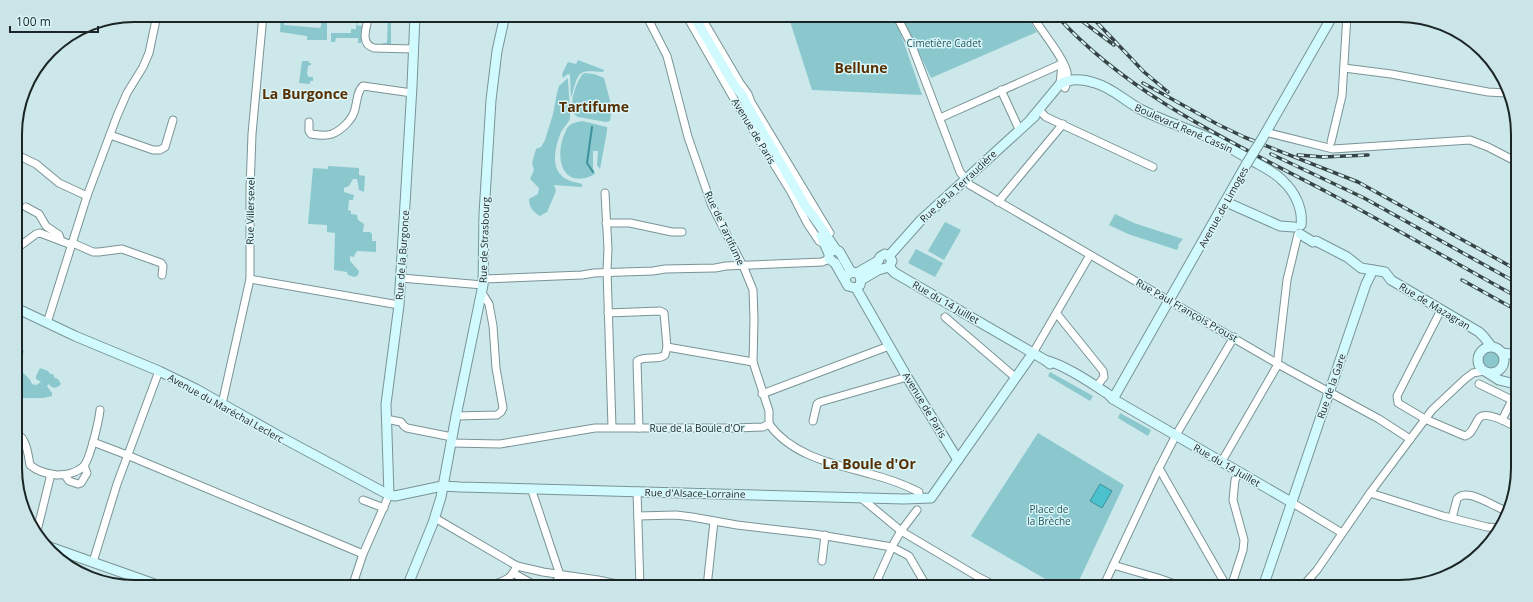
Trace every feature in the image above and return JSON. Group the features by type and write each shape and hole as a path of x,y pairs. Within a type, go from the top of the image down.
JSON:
{"main road":[{"name":"Rue de la Burgonce","path":"390,495 386,396 399,305 415,22"},
{"name":"Rue de Strasbourg","path":"410,580 441,496 456,416 482,294 484,282 484,214 489,119 497,51 503,22"},
{"name":"Avenue de Paris","path":"697,22 734,80 746,105 785,166 800,196 808,204 835,255"},
{"name":"Avenue de Limoges","path":"1112,398 1329,22"},
{"name":"Boulevard René Cassin","path":"1064,84 1086,81 1103,86 1110,89 1122,99 1162,120 1221,144 1274,173 1283,180 1292,191 1298,204 1298,230"},
{"name":"Rue de la Terraudière","path":"884,265 892,261 889,256 921,220 1019,129 1053,102 1064,84"},
{"name":"Rue de la Terraudière","path":"1031,119 1064,84"},
{"name":"Rue de Mazagran","path":"1226,202 1280,226 1298,230 1313,242 1316,241 1347,257 1358,260 1386,280 1391,280 1479,332 1491,346"},
{"name":"Avenue de Paris","path":"808,204 811,221 824,244 854,276 848,286 856,288 907,377 958,460"},
{"path":"856,288 860,285 854,276 884,265"},
{"name":"Rue du 14 Juillet","path":"884,265 1098,393 1112,398 1291,502"},
{"name":"Rue de la Gare","path":"1266,580 1366,284 1373,270"},
{"name":"Avenue du Maréchal Leclerc","path":"22,311 103,348 159,371 196,389 279,436 390,495"},
{"name":"Rue de Mazagran","path":"1479,332 1482,341 1481,350"},
{"path":"1511,380 1505,376 1502,365 1504,358 1502,353 1498,349 1491,346 1481,350 1477,360 1479,366 1499,380 1511,383"},
{"path":"958,460 1033,353"},
{"path":"1502,353 1511,354"},
{"path":"1486,372 1494,372 1511,359"},
{"name":"Rue du 14 Juillet","path":"1045,360 1054,362 1108,394 1112,398"},
{"name":"Rue d'Alsace-Lorraine","path":"390,495 395,496 442,486 920,499 931,498 958,460"},
{"path":"441,496 460,487"},
{"name":"Rue de la Gare","path":"1261,580 1287,508 1291,502"},
{"path":"58,550 143,580"}],"street":[{"path":"47,323 87,196 120,108 143,67 149,52 155,22"},
{"name":"Rue Villersexel","path":"222,404 250,279 250,189 252,134 262,22"},
{"path":"368,22 365,36 366,42 369,46 374,48 414,49"},
{"name":"Rue de Tartifume","path":"650,22 667,56 688,138 712,206 749,280 754,296 753,362 762,394 770,415 769,424"},
{"name":"Avenue de Paris","path":"690,22 813,233 819,241 824,244"},
{"name":"Avenue de Paris","path":"704,22 734,80 748,94 785,166 808,204"},
{"path":"900,22 912,46 960,172 965,180"},
{"path":"1036,22 1068,73 1064,84"},
{"path":"1331,142 1342,96 1346,22"},
{"path":"940,118 1059,65 1062,62"},
{"path":"1344,68 1391,74 1488,92 1504,93"},
{"path":"309,122 309,131 311,134 326,135 336,132 352,117 362,86 412,93"},
{"path":"1001,90 1019,129"},
{"path":"1041,112 1046,117 1153,167"},
{"path":"110,135 153,150 160,150 165,146 173,120"},
{"path":"998,202 1063,124"},
{"path":"1263,136 1333,149 1470,140 1511,159"},
{"path":"22,157 36,164 59,183 87,196"},
{"name":"Rue Paul François Proust","path":"965,180 998,202 1410,439"},
{"path":"605,193 608,249 607,273 612,427"},
{"path":"26,207 39,214 46,226 59,235 62,241"},
{"path":"606,223 630,223 672,232 682,232"},
{"path":"1222,461 1278,363 1287,280 1298,230"},
{"path":"22,245 38,234 96,253 120,248 161,263 164,270 162,275"},
{"path":"401,278 484,282 582,276 594,273 822,262 835,255"},
{"path":"1033,353 1090,255"},
{"path":"250,279 399,305"},
{"path":"456,416 497,415 503,408 496,368 493,326 489,304 482,294"},
{"path":"1441,310 1397,398 1399,405 1425,419 1465,436 1469,435 1479,418 1485,415 1511,424"},
{"path":"608,313 662,312 665,316 667,347 665,355 662,357 640,358 637,361 639,428"},
{"path":"1057,314 1103,371 1104,377 1096,387"},
{"path":"945,316 1016,378"},
{"path":"1106,580 1176,435 1234,337"},
{"path":"762,394 889,346"},
{"path":"667,347 753,362"},
{"path":"93,562 127,455 159,371"},
{"path":"1308,580 1317,570 1370,493 1425,419 1444,397 1464,378 1473,373 1486,372"},
{"path":"813,421 816,404 820,402 907,377"},
{"path":"1479,384 1511,400"},
{"path":"1502,420 1511,402"},
{"path":"22,437 30,465 35,469 51,474 65,475 84,466 93,442 100,410"},
{"name":"Rue de la Boule d'Or","path":"386,419 402,422 407,428 452,440 500,444 571,431 612,427 740,428 762,427 769,424"},
{"path":"769,424 784,438 809,455 898,483 919,492 920,499"},
{"path":"93,442 363,554"},
{"path":"65,475 69,481 78,484 81,483 86,472 84,466"},
{"path":"1159,468 1224,580"},
{"path":"1233,580 1243,550 1244,540 1234,500 1235,480 1239,472"},
{"path":"38,525 51,474"},
{"path":"531,488 562,580"},
{"path":"637,491 640,580"},
{"path":"1370,493 1452,518 1494,528"},
{"path":"1452,518 1457,498 1458,496 1464,494 1471,495 1503,511"},
{"path":"354,580 363,554 390,495"},
{"path":"860,497 901,531 984,580"},
{"path":"363,500 384,508"},
{"name":"Rue du 14 Juillet","path":"1291,502 1342,533"},
{"path":"877,580 893,545 901,531 917,510"},
{"path":"638,516 676,515 737,525 893,545 909,556 923,580"},
{"path":"434,518 517,566 560,575 598,580"},
{"path":"708,580 714,521"},
{"path":"822,561 825,536"},
{"path":"1113,565 1164,580"},
{"path":"507,580 517,566"},
{"path":"513,573 526,580"},
{"path":"558,580 560,575"}],"green space":[{"path":"281,22 284,22 284,25 319,28 321,27 321,22 327,22 327,40 307,40 307,36 280,32"},
{"path":"357,22 358,22 357,25 362,26 361,43 358,43 358,38 336,38 335,42 331,42 331,33 351,33 351,29 356,29"},
{"path":"388,22 391,22 391,45 382,45 383,43 387,43"},
{"path":"790,22 896,22 922,95 812,90"},
{"name":"Cimetière Cadet","path":"904,22 1031,22 1037,32 931,78"},
{"path":"578,60 604,70 603,72 587,71 580,74 575,83 571,98 570,75 568,74 563,78 562,74 568,62 576,64"},
{"path":"302,61 309,61 309,63 311,63 311,65 308,66 307,74 309,77 313,77 313,81 310,81 310,84 299,83"},
{"path":"584,73 594,74 604,78 612,108 610,121 606,122 578,117 574,114 572,109 573,96 578,82"},
{"path":"568,78 570,119 559,137 555,161 558,171 564,178 582,184 582,187 554,185 556,191 547,212 540,216 535,213 529,202 529,199 538,194 539,188 530,179 534,170 532,163 536,149 541,147 545,140 553,114 559,86"},
{"path":"582,121 607,127 607,131 600,169 597,165 598,151 593,151 593,168 595,174 576,179 569,176 564,170 561,163 560,154 561,145 568,127"},
{"path":"328,166 359,168 359,175 365,176 364,192 359,190 357,179 353,179 349,186 344,188 344,192 354,195 353,200 349,200 348,210 351,211 351,214 357,215 358,220 364,224 363,232 370,232 372,234 372,241 376,241 376,252 357,251 354,257 350,256 350,261 359,271 358,275 355,277 348,275 347,272 334,270 335,233 327,232 327,225 308,224 313,168 328,169"},
{"path":"1115,214 1134,223 1183,239 1178,245 1177,250 1128,234 1109,225"},
{"path":"945,222 961,230 944,260 928,251"},
{"path":"916,249 943,263 935,277 908,263"},
{"path":"1491,351 1497,354 1500,360 1497,366 1491,369 1485,366 1482,360 1485,354"},
{"path":"40,368 48,371 50,374 53,374 55,378 58,379 61,384 58,387 53,388 49,384 47,386 52,393 52,396 43,398 22,398 22,372 28,377 32,384 36,385 41,382 36,379"},
{"path":"1050,372 1093,396 1090,401 1048,376"},
{"path":"1120,413 1151,430 1148,436 1118,418"},
{"name":"Place de la Brèche","path":"1038,433 1124,485 1079,580 1047,580 971,536"}],"shaded area":[{"path":"1100,484 1112,491 1102,508 1090,501"}],"waterway":[{"path":"592,127 587,163 593,172"}],"railway":[{"path":"1063,22 1085,44 1116,70 1183,115 1255,155 1375,218 1511,294"},
{"path":"1083,22 1114,45"},
{"path":"1097,22 1144,72 1168,92"},
{"path":"1143,83 1217,124 1244,137 1358,182 1511,267"},
{"path":"1271,154 1364,198 1511,280"},
{"path":"1298,155 1323,157 1368,155"},
{"path":"1462,280 1511,307"}],"district":[{"name":"Bellune","path":"861,67"},
{"name":"La Burgonce","path":"305,93"},
{"name":"Tartifume","path":"594,106"},
{"name":"La Boule d'Or","path":"869,463"}]}
